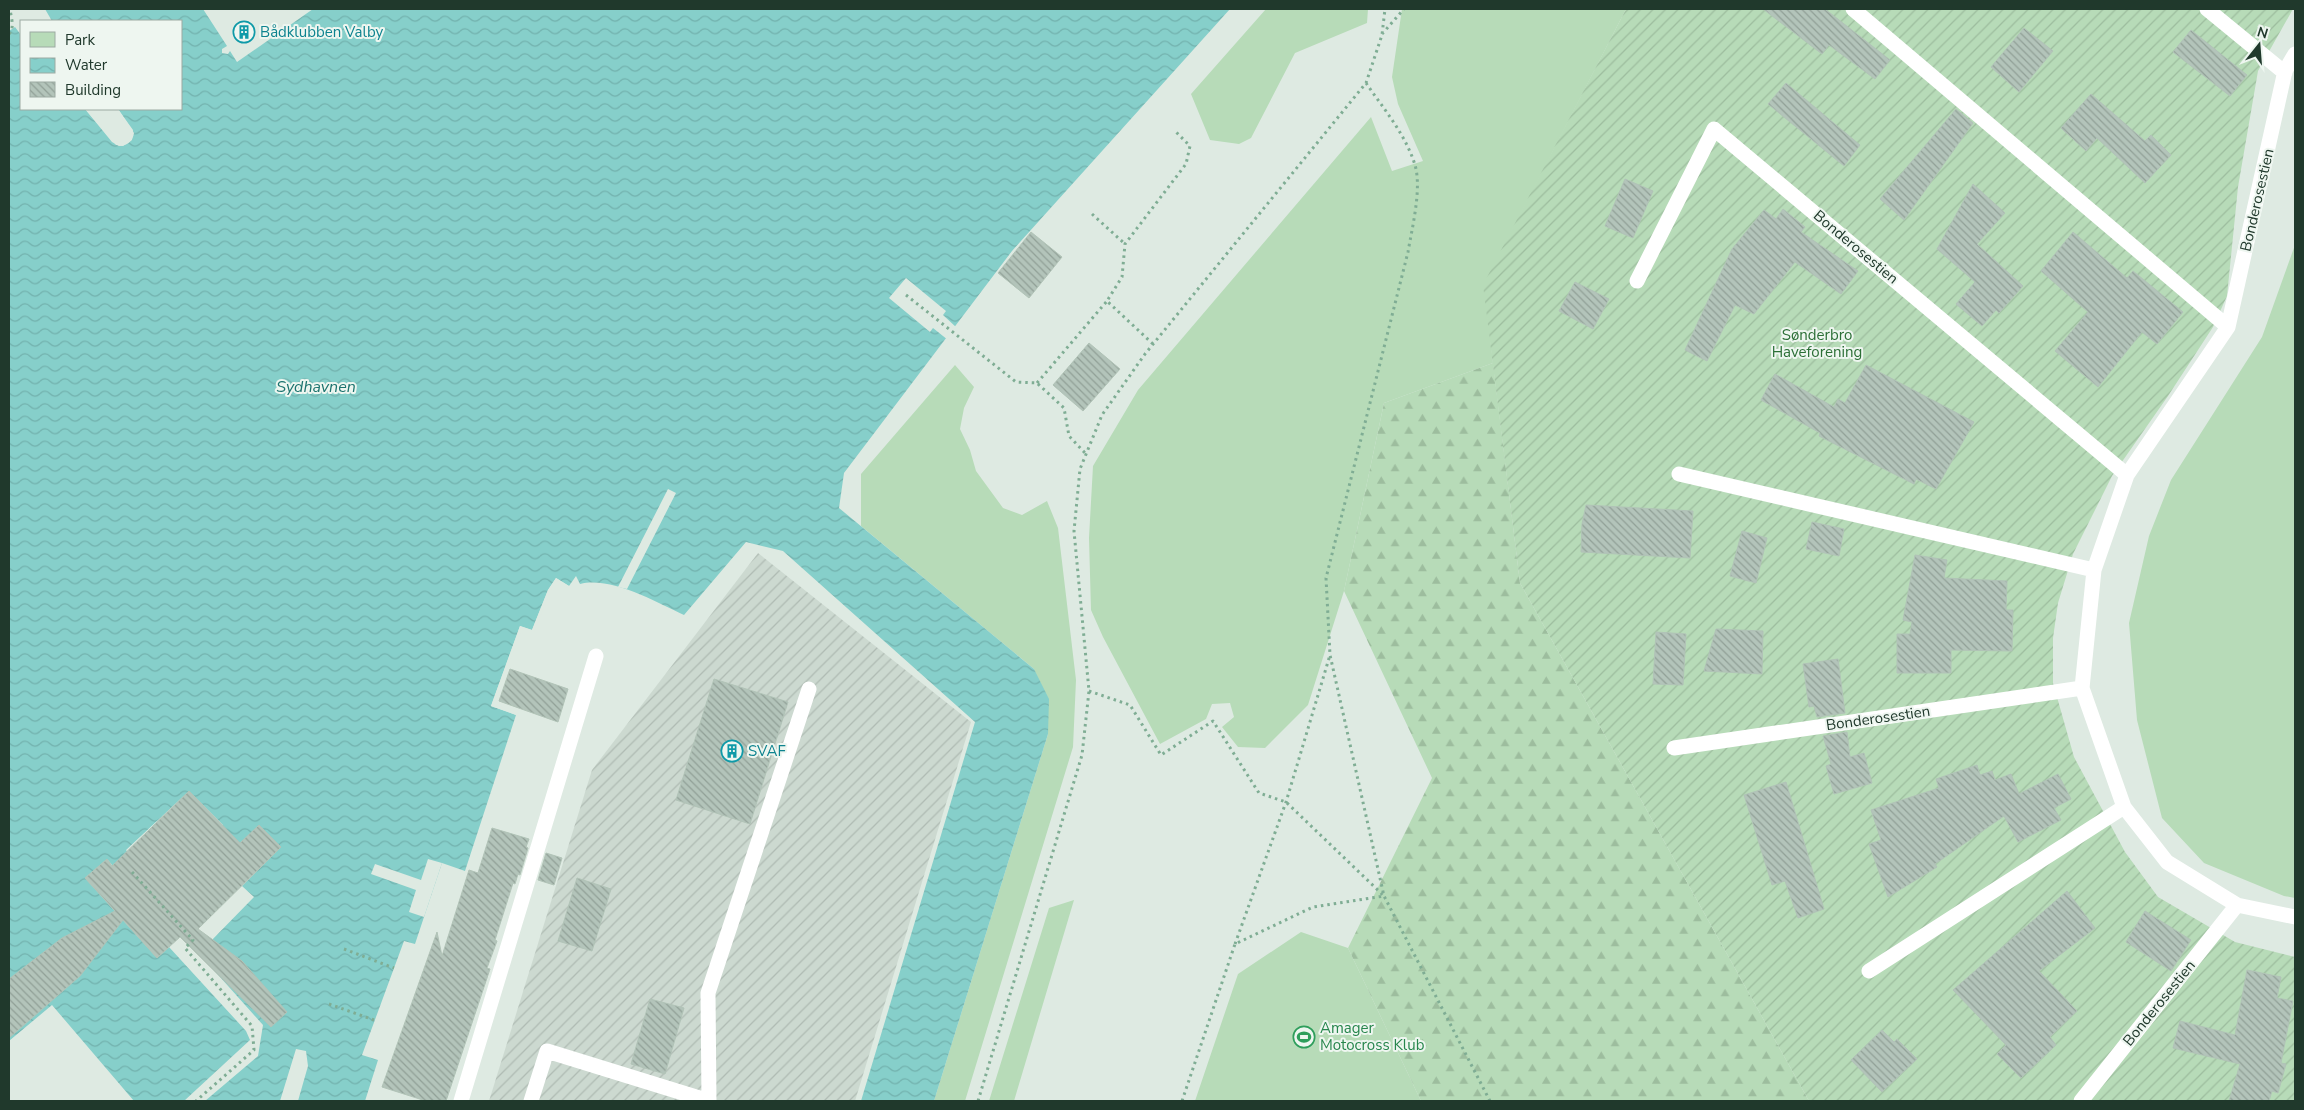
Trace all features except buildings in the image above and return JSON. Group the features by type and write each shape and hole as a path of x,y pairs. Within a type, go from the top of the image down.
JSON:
{"lane":[{"path":"1853,9 2228,327"},
{"path":"2207,9 2285,73"},
{"name":"Bonderosestien","path":"2295,54 2285,73 2228,327 2128,475 2094,570 2082,688 2124,807 2167,862 2237,905 2295,917"},
{"name":"Bonderosestien","path":"1637,280 1714,128 2128,475"},
{"path":"1679,474 2094,570"},
{"path":"461,1101 596,656"},
{"name":"Bonderosestien","path":"1674,748 2082,688"},
{"path":"531,1101 547,1051 709,1101 708,993 809,689"},
{"path":"1869,971 2124,807"},
{"name":"Bonderosestien","path":"2081,1101 2237,905"}],"path":[{"path":"9,34 12,25 10,9"},
{"path":"978,1101 1082,755 1089,691 1074,531 1080,469 1102,415 1153,344 1366,83 1382,35 1385,9"},
{"path":"1382,35 1404,9"},
{"path":"1366,83 1401,135 1415,166 1417,205 1408,252 1326,578 1330,655 1384,896 1490,1101"},
{"path":"1037,383 1107,302 1122,277 1125,244 1186,164 1190,146 1174,130"},
{"path":"1092,214 1125,244"},
{"path":"906,295 1016,382 1037,383 1064,408 1069,436 1086,454"},
{"path":"1107,302 1153,344"},
{"path":"1182,1101 1235,944 1286,802 1330,655"},
{"path":"1089,691 1130,705 1161,755 1213,721 1259,793 1286,802 1384,896"},
{"path":"132,872 193,940 185,948 252,1026 254,1050 196,1101"},
{"path":"1235,944 1313,907 1384,896"},
{"path":"344,949 394,968"},
{"path":"329,1004 374,1020"}],"shaded area":[{"path":"758,553 971,722 855,1101 489,1101 592,770"}],"green space":[{"path":"1266,9 1368,9 1367,23 1295,53 1251,138 1239,144 1210,140 1191,94"},
{"path":"1402,9 1626,9 1484,285 1493,363 1384,403 1344,591 1308,705 1265,748 1238,747 1222,727 1234,717 1230,703 1212,704 1206,719 1160,744 1103,637 1091,610 1089,538 1093,466 1138,390 1371,117 1392,171 1423,161 1398,104 1392,77"},
{"name":"Sønderbro Haveforening","path":"1626,9 2293,9 2258,71 2238,187 2227,296 2213,327 2112,476 2073,554 2058,603 2053,638 2053,683 2074,757 2125,852 2158,897 2235,942 2295,957 2295,1101 1809,1101 1520,583 1483,285"},
{"path":"2295,245 2295,898 2284,896 2204,863 2162,818 2137,720 2129,623 2149,536 2171,480 2262,337"},
{"path":"1493,363 1520,583 1809,1101 1421,1101 1348,948 1432,778 1344,591 1384,403"},
{"path":"955,365 974,387 964,408 960,429 970,450 976,471 1003,508 1022,515 1047,501 1058,528 1076,680 1073,747 965,1101 934,1101 1048,734 1034,669 861,526 861,474"},
{"path":"1074,900 1014,1101 989,1101 1049,908"},
{"name":"Amager Motocross Klub","path":"1301,932 1348,948 1421,1101 1195,1101 1238,974"}],"water":[{"name":"Sydhavnen","path":"45,9 1230,9 1012,251 844,473 839,508 1034,669 1049,699 1048,734 934,1101 861,1101 975,722 783,551 746,542 684,615 647,597 619,587 592,583 580,584 576,576 569,586 556,578 548,590 532,630 520,626 491,706 516,715 465,871 442,863 415,944 404,941 362,1055 378,1060 365,1101 134,1101 52,1005 9,1041 9,31 15,27 20,34 20,110 86,110 112,142 119,146 129,142 134,133 119,110 182,110 182,20 51,20"}],"pier":[{"path":"203,9 313,9 237,62 230,51 228,54 222,53 222,49 227,46"},
{"path":"86,110 89,110 114,140 123,143 130,138 131,131 116,110 119,110 133,130 132,140 123,146 116,145"},
{"path":"906,278 946,311 943,315 957,328 948,340 933,328 930,332 889,298"},
{"path":"668,489 676,493 627,589 618,587"},
{"path":"556,578 569,586 568,588 556,581 534,632 522,629 494,704 516,713 516,715 491,706 520,626 532,630 548,590"},
{"path":"189,791 223,825 190,857 209,875 259,825 281,847 242,886 254,897 209,943 195,949 263,1025 258,1056 205,1101 184,1101 250,1040 246,1031 169,947 157,958 85,878 107,859 118,872 133,859 126,850"},
{"path":"428,859 442,863 424,917 409,912 416,890 371,874 375,864 421,880"},
{"path":"296,1049 306,1051 308,1066 298,1101 280,1101"}],"place":[{"name":"Bådklubben Valby","path":"244,32"},
{"name":"SVAF","path":"732,751"},
{"name":"Amager Motocross Klub","path":"1304,1037"}]}
